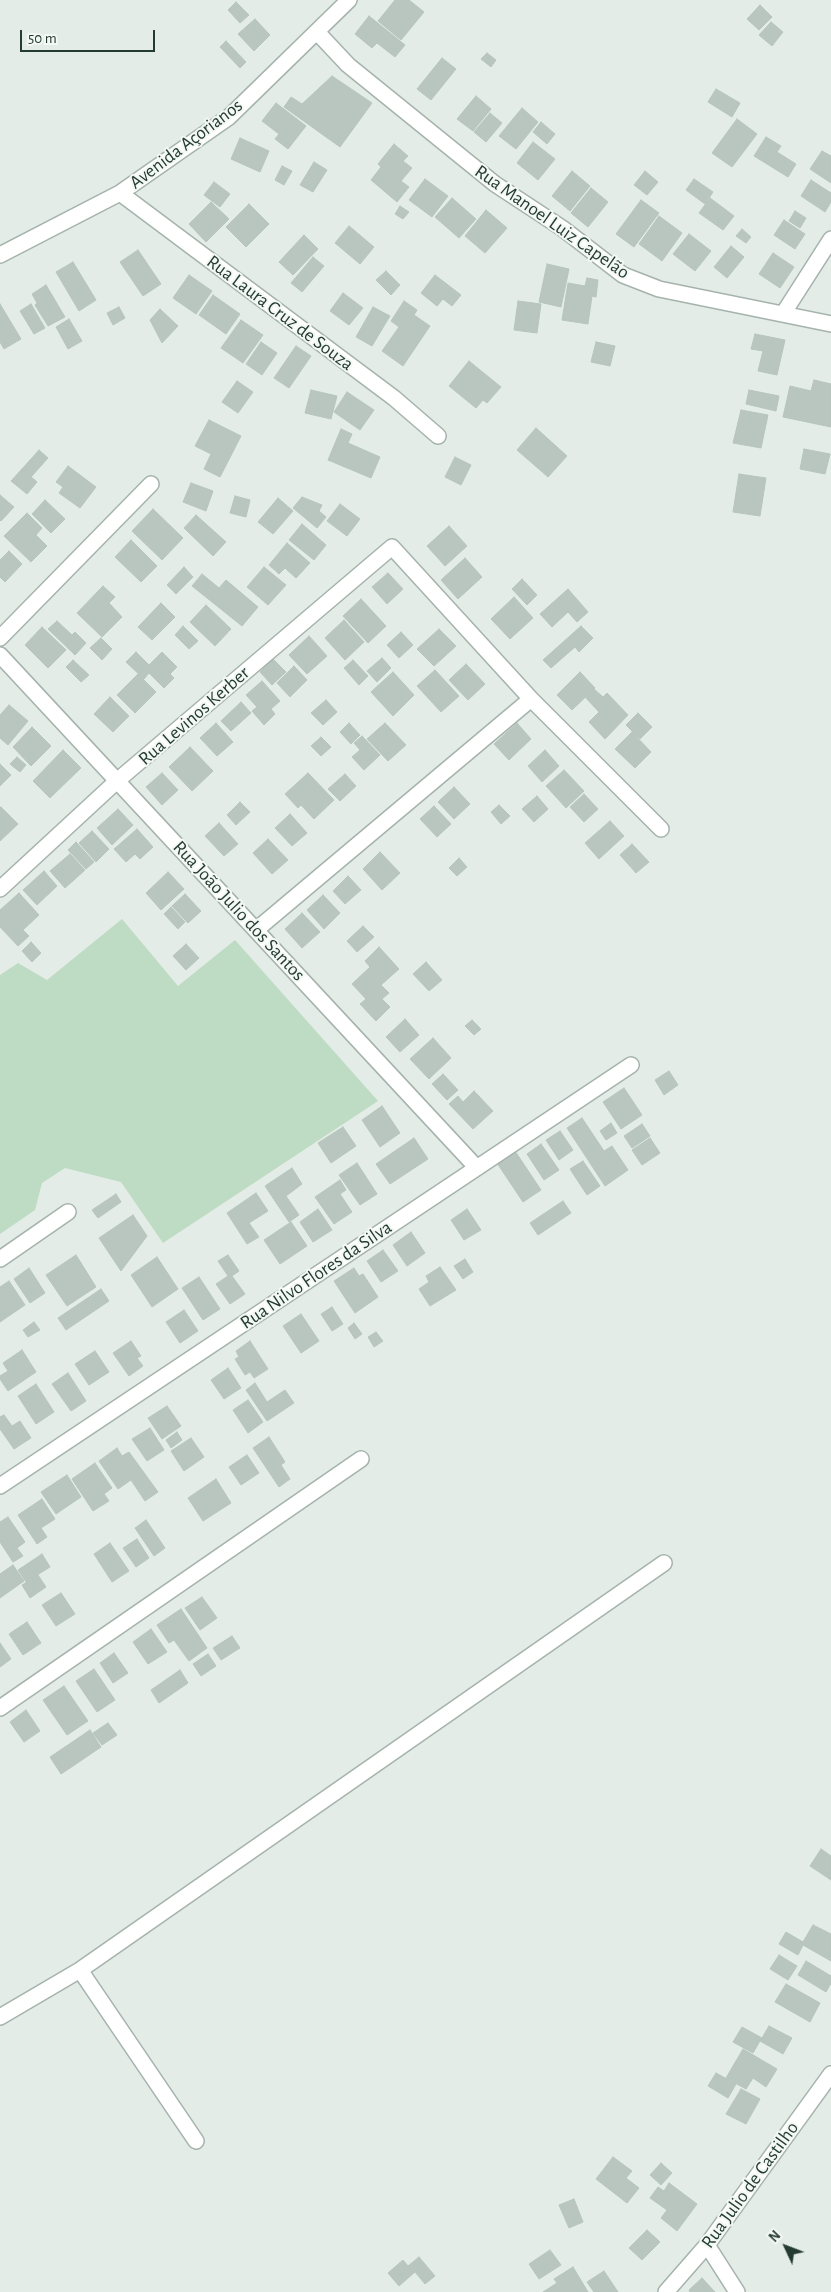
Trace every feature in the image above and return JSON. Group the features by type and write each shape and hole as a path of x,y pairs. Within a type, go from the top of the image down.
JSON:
{"street":[{"name":"Avenida Açorianos","path":"0,255 120,193 229,117 349,0"},
{"name":"Rua Manoel Luiz Capelão","path":"317,32 348,65 495,184 562,228 623,276 659,289 689,293 831,324"},
{"name":"Rua Laura Cruz de Souza","path":"120,193 394,398 438,436"},
{"path":"783,314 831,240"},
{"path":"0,638 151,484"},
{"name":"Rua Levinos Kerber","path":"0,889 118,780 392,546 531,699"},
{"name":"Rua João Julio dos Santos","path":"0,655 477,1168"},
{"path":"256,930 531,699 661,829"},
{"name":"Rua Nilvo Flores da Silva","path":"0,1486 631,1065"},
{"path":"0,1259 68,1212"},
{"path":"0,1708 361,1460"},
{"path":"0,2018 80,1970 664,1563"},
{"path":"80,1970 196,2141"},
{"name":"Rua Julio de Castilho","path":"666,2292 707,2245 831,2074"},
{"path":"707,2245 737,2292"}],"green space":[{"path":"122,919 178,986 235,940 378,1101 163,1243 121,1182 65,1168 42,1183 35,1210 0,1234 0,975 18,963 47,980"}],"building":[{"path":"395,0 409,0 424,12 401,40 378,21"},
{"path":"236,2 249,15 240,23 228,10"},
{"path":"760,5 772,17 759,30 747,19"},
{"path":"369,16 405,45 395,57 377,43 372,48 355,34"},
{"path":"255,19 270,35 254,51 238,34"},
{"path":"771,22 783,32 772,46 759,35"},
{"path":"226,41 246,62 240,68 220,47"},
{"path":"487,53 496,60 491,67 481,59"},
{"path":"442,58 456,69 431,100 417,89"},
{"path":"332,76 372,103 340,147 284,107 291,97 302,104"},
{"path":"716,89 740,103 732,117 708,102"},
{"path":"476,96 491,109 473,131 457,119"},
{"path":"276,103 306,126 288,149 275,139 279,134 262,121"},
{"path":"522,108 538,122 516,149 499,136"},
{"path":"490,113 502,123 486,142 474,132"},
{"path":"737,119 757,134 732,167 712,153"},
{"path":"541,122 555,134 547,144 533,132"},
{"path":"766,137 781,146 777,152 796,164 788,177 754,156"},
{"path":"240,138 269,151 260,172 231,159"},
{"path":"533,142 555,159 538,180 517,163"},
{"path":"394,144 408,156 403,161 412,168 401,181 409,187 397,202 371,180 381,167 378,164"},
{"path":"822,151 831,156 831,183 810,169"},
{"path":"314,162 327,170 313,192 300,185"},
{"path":"282,166 292,171 284,185 275,180"},
{"path":"572,171 590,186 570,211 552,196"},
{"path":"645,171 658,182 647,195 634,185"},
{"path":"425,179 448,196 432,217 409,200"},
{"path":"694,179 713,192 705,204 686,190"},
{"path":"811,180 831,193 831,202 825,212 801,196"},
{"path":"214,182 230,194 220,207 204,195"},
{"path":"591,188 608,202 588,227 571,213"},
{"path":"452,198 476,219 459,238 435,217"},
{"path":"710,198 734,216 723,230 699,213"},
{"path":"641,200 659,213 634,247 616,234"},
{"path":"211,202 229,219 206,242 189,224"},
{"path":"249,204 269,224 246,247 226,227"},
{"path":"400,206 409,212 403,219 395,214"},
{"path":"486,210 507,228 485,253 465,236"},
{"path":"795,211 806,218 800,228 789,221"},
{"path":"659,216 682,233 662,261 639,244"},
{"path":"784,220 805,234 795,249 774,235"},
{"path":"349,226 374,247 360,264 335,243"},
{"path":"742,229 751,237 746,243 736,236"},
{"path":"689,234 711,251 695,271 673,254"},
{"path":"304,235 318,249 293,275 279,262"},
{"path":"731,246 744,257 727,278 714,267"},
{"path":"138,250 161,284 143,296 120,262"},
{"path":"773,253 794,267 780,288 759,274"},
{"path":"313,257 324,266 302,292 291,283"},
{"path":"73,262 96,300 79,311 56,272"},
{"path":"547,264 569,269 561,307 539,302"},
{"path":"386,271 400,285 391,295 376,280"},
{"path":"189,275 212,291 196,314 173,298"},
{"path":"435,275 461,295 452,306 443,299 437,306 421,293"},
{"path":"587,278 598,280 596,297 592,296 588,324 562,320 568,283 585,286"},
{"path":"46,285 65,317 48,326 35,305 37,303 32,294"},
{"path":"343,293 363,308 349,325 330,311"},
{"path":"213,295 240,314 226,334 199,315"},
{"path":"404,301 417,310 414,315 430,326 403,366 382,351 399,327 391,321"},
{"path":"518,301 541,304 537,333 514,330"},
{"path":"0,304 21,339 4,349 0,342"},
{"path":"31,304 45,328 34,334 20,311"},
{"path":"119,307 125,318 113,325 107,313"},
{"path":"373,307 390,316 372,346 356,337"},
{"path":"160,309 178,326 162,343 150,320"},
{"path":"69,319 82,341 68,349 56,327"},
{"path":"241,320 263,335 243,363 221,348"},
{"path":"755,334 785,340 777,375 758,371 763,351 751,349"},
{"path":"261,342 277,353 262,375 246,364"},
{"path":"596,342 615,346 610,366 591,362"},
{"path":"296,346 311,356 289,388 274,378"},
{"path":"469,361 501,387 487,403 483,400 476,408 449,386"},
{"path":"814,380 831,384 831,427 783,417 790,386 811,391"},
{"path":"237,381 253,392 238,413 222,402"},
{"path":"311,390 337,396 331,419 305,413"},
{"path":"749,390 779,396 776,411 746,404"},
{"path":"347,392 374,410 360,430 334,412"},
{"path":"741,410 768,415 761,448 733,443"},
{"path":"209,420 241,436 220,477 204,469 211,454 195,446"},
{"path":"536,428 567,456 548,477 517,450"},
{"path":"341,429 352,434 348,443 380,457 371,478 328,460"},
{"path":"804,449 830,454 825,474 800,469"},
{"path":"39,450 48,458 31,477 22,469"},
{"path":"455,457 471,465 461,485 445,477"},
{"path":"68,466 96,487 80,508 59,493 63,487 56,482"},
{"path":"22,469 37,482 27,494 11,481"},
{"path":"739,474 766,478 760,516 733,512"},
{"path":"191,483 213,491 206,511 183,502"},
{"path":"0,495 14,507 1,521 0,520"},
{"path":"235,496 250,500 246,517 230,513"},
{"path":"302,497 322,505 319,511 326,517 317,528 293,508"},
{"path":"278,498 293,511 273,534 258,522"},
{"path":"45,500 65,519 51,533 32,514"},
{"path":"340,504 360,519 347,536 327,521"},
{"path":"153,509 183,538 162,560 132,531"},
{"path":"27,513 42,528 36,535 47,546 31,562 4,536"},
{"path":"196,515 226,542 213,556 184,528"},
{"path":"302,524 326,545 314,560 289,540"},
{"path":"449,526 467,546 445,566 427,546"},
{"path":"131,540 157,566 141,582 115,557"},
{"path":"287,543 310,563 296,578 285,568 279,574 269,565"},
{"path":"9,551 22,564 5,582 0,577 0,560"},
{"path":"465,558 482,577 458,599 441,580"},
{"path":"184,567 193,577 176,594 167,585"},
{"path":"264,567 286,585 268,605 247,587"},
{"path":"388,573 403,589 387,604 372,587"},
{"path":"202,574 219,588 226,580 258,607 242,626 192,586"},
{"path":"522,579 537,595 527,605 512,589"},
{"path":"103,586 115,597 109,603 122,617 102,637 77,613"},
{"path":"568,589 588,612 577,622 568,612 552,627 540,614"},
{"path":"514,597 533,618 510,639 491,619"},
{"path":"361,599 386,626 368,643 343,616"},
{"path":"161,603 175,617 152,640 138,627"},
{"path":"206,605 231,629 215,646 190,622"},
{"path":"344,620 364,642 345,660 325,638"},
{"path":"57,621 72,635 75,632 86,643 75,655 48,629"},
{"path":"183,626 198,641 189,649 175,635"},
{"path":"581,626 593,638 579,652 575,647 551,668 543,660"},
{"path":"42,627 66,650 48,668 25,645"},
{"path":"439,629 456,646 434,666 417,649"},
{"path":"401,632 413,645 399,658 387,645"},
{"path":"309,636 327,656 307,674 289,655"},
{"path":"101,638 112,649 102,660 90,648"},
{"path":"136,652 149,665 162,652 177,667 170,674 174,678 164,688 149,673 144,679 126,662"},
{"path":"382,658 391,668 377,682 367,671"},
{"path":"273,659 286,672 272,685 260,672"},
{"path":"73,660 89,675 81,682 66,667"},
{"path":"353,660 368,676 359,685 344,668"},
{"path":"466,664 485,684 468,700 449,680"},
{"path":"294,666 307,680 290,697 277,683"},
{"path":"435,670 459,696 441,712 417,686"},
{"path":"393,672 414,695 393,716 371,692"},
{"path":"580,672 595,688 572,710 557,695"},
{"path":"138,674 156,692 135,713 117,695"},
{"path":"262,681 280,701 271,709 275,714 264,725 252,711 257,707 246,695"},
{"path":"594,689 603,697 607,693 628,715 605,739 589,722 599,712 585,697"},
{"path":"110,697 129,716 113,732 94,714"},
{"path":"326,700 337,712 323,725 311,713"},
{"path":"241,702 251,713 231,731 221,721"},
{"path":"9,705 28,721 8,745 0,738 0,715"},
{"path":"638,713 652,727 640,739 626,725"},
{"path":"216,723 233,742 217,756 200,738"},
{"path":"349,723 360,735 351,744 340,732"},
{"path":"385,723 406,745 388,761 367,739"},
{"path":"517,723 531,739 509,760 494,744"},
{"path":"32,727 51,746 31,766 13,747"},
{"path":"632,732 651,752 635,768 615,749"},
{"path":"362,736 380,755 364,770 352,757 360,750 354,743"},
{"path":"321,737 331,747 321,756 311,746"},
{"path":"190,747 213,771 192,791 169,767"},
{"path":"63,750 81,768 50,798 33,781"},
{"path":"545,750 559,766 542,782 528,766"},
{"path":"17,757 26,765 20,772 10,764"},
{"path":"0,764 11,775 0,786"},
{"path":"564,770 584,791 566,808 546,786"},
{"path":"162,773 178,790 162,805 146,787"},
{"path":"308,773 334,800 314,819 301,805 298,808 285,794"},
{"path":"345,774 356,786 340,801 328,789"},
{"path":"454,787 470,804 454,819 438,802"},
{"path":"584,794 598,809 584,822 570,807"},
{"path":"537,796 548,809 534,822 522,809"},
{"path":"240,802 250,812 236,825 227,815"},
{"path":"499,805 510,816 501,824 491,812"},
{"path":"434,806 451,824 437,837 420,819"},
{"path":"0,808 18,824 0,841"},
{"path":"118,809 133,825 112,845 97,828"},
{"path":"290,814 307,833 292,846 275,828"},
{"path":"610,821 624,836 599,859 585,843"},
{"path":"219,823 238,844 224,856 205,836"},
{"path":"137,829 153,847 140,859 135,854 126,862 114,849"},
{"path":"92,831 109,849 96,862 79,843"},
{"path":"268,839 288,860 272,874 253,853"},
{"path":"76,842 94,862 86,869 68,850"},
{"path":"632,844 649,862 636,873 620,855"},
{"path":"380,852 400,873 382,890 363,869"},
{"path":"70,854 85,870 65,888 50,871"},
{"path":"459,858 467,867 457,876 449,868"},
{"path":"44,871 57,886 37,905 23,890"},
{"path":"168,872 184,889 161,910 146,893"},
{"path":"348,876 361,890 345,904 333,891"},
{"path":"19,893 39,915 23,930 29,936 18,946 0,927 0,910"},
{"path":"185,894 201,911 188,923 172,906"},
{"path":"323,895 340,913 324,929 307,910"},
{"path":"171,907 185,922 178,929 164,914"},
{"path":"302,913 320,932 302,948 285,929"},
{"path":"363,926 374,937 357,952 347,941"},
{"path":"31,942 41,953 32,962 22,951"},
{"path":"186,944 199,958 186,970 173,956"},
{"path":"379,947 399,969 381,985 389,993 382,999 390,1007 376,1021 360,1004 366,999 352,984 370,967 365,961"},
{"path":"426,962 442,980 429,991 413,974"},
{"path":"405,1019 419,1035 400,1052 386,1037"},
{"path":"472,1020 481,1029 474,1035 465,1026"},
{"path":"433,1038 451,1058 429,1079 410,1059"},
{"path":"669,1071 678,1085 664,1095 655,1080"},
{"path":"443,1074 458,1090 447,1100 432,1084"},
{"path":"624,1088 642,1115 621,1129 603,1102"},
{"path":"474,1091 493,1111 473,1129 449,1104 458,1096 463,1102"},
{"path":"382,1106 400,1133 380,1147 362,1120"},
{"path":"582,1118 604,1151 612,1146 628,1170 605,1186 567,1128"},
{"path":"611,1123 617,1133 606,1140 600,1131"},
{"path":"642,1124 650,1136 632,1148 624,1136"},
{"path":"343,1127 356,1146 331,1163 318,1143"},
{"path":"560,1131 573,1150 559,1160 546,1140"},
{"path":"414,1138 428,1159 390,1184 376,1164"},
{"path":"650,1138 660,1153 642,1165 632,1150"},
{"path":"541,1144 559,1170 544,1180 527,1154"},
{"path":"515,1151 541,1190 523,1202 497,1163"},
{"path":"583,1161 600,1186 587,1195 570,1169"},
{"path":"357,1163 377,1194 360,1205 339,1175"},
{"path":"292,1168 302,1184 286,1196 299,1215 289,1222 265,1186"},
{"path":"340,1180 346,1190 340,1194 352,1212 334,1224 315,1197"},
{"path":"256,1193 268,1211 249,1223 259,1237 247,1244 227,1213"},
{"path":"116,1194 121,1202 98,1218 92,1210"},
{"path":"563,1201 571,1213 538,1235 530,1223"},
{"path":"318,1209 332,1230 313,1242 300,1222"},
{"path":"467,1209 481,1230 464,1240 451,1220"},
{"path":"133,1215 147,1236 121,1271 99,1238"},
{"path":"291,1222 307,1246 280,1264 264,1240"},
{"path":"411,1232 425,1253 407,1266 393,1245"},
{"path":"383,1250 398,1271 381,1282 367,1261"},
{"path":"76,1255 96,1287 67,1306 46,1275"},
{"path":"228,1255 239,1271 232,1276 245,1294 230,1304 216,1284 228,1276 218,1261"},
{"path":"157,1257 178,1289 152,1307 131,1275"},
{"path":"465,1259 473,1272 463,1279 454,1266"},
{"path":"440,1267 456,1290 430,1306 419,1289 429,1282 426,1276"},
{"path":"29,1268 45,1293 30,1303 14,1279"},
{"path":"354,1268 359,1276 363,1274 378,1297 355,1313 334,1281"},
{"path":"199,1277 220,1309 203,1320 182,1288"},
{"path":"9,1281 25,1305 0,1322 0,1287"},
{"path":"101,1289 109,1301 66,1330 58,1318"},
{"path":"332,1307 343,1324 332,1331 321,1314"},
{"path":"184,1310 198,1331 180,1343 166,1322"},
{"path":"301,1314 319,1341 301,1353 283,1326"},
{"path":"34,1322 40,1330 28,1337 23,1330"},
{"path":"354,1323 362,1334 355,1339 348,1328"},
{"path":"376,1332 383,1341 374,1347 368,1337"},
{"path":"131,1341 141,1356 137,1358 143,1366 129,1376 113,1353"},
{"path":"250,1341 268,1369 254,1378 250,1372 245,1375 235,1359 239,1357 236,1351"},
{"path":"22,1350 36,1372 8,1391 0,1379 0,1376 8,1371 3,1363"},
{"path":"95,1351 109,1372 89,1385 75,1364"},
{"path":"228,1368 241,1388 224,1399 211,1380"},
{"path":"68,1373 86,1401 71,1411 52,1384"},
{"path":"255,1383 267,1402 285,1390 294,1403 267,1421 246,1390"},
{"path":"36,1384 54,1412 36,1424 18,1396"},
{"path":"248,1400 263,1422 248,1433 233,1410"},
{"path":"167,1406 181,1426 162,1439 148,1418"},
{"path":"4,1415 12,1426 20,1421 31,1438 14,1449 0,1429 0,1417"},
{"path":"150,1428 164,1450 147,1461 132,1439"},
{"path":"177,1432 182,1440 171,1448 166,1440"},
{"path":"269,1437 285,1462 281,1465 290,1479 279,1487 253,1448"},
{"path":"191,1438 204,1457 184,1471 171,1451"},
{"path":"117,1448 122,1456 129,1452 158,1492 145,1501 131,1480 118,1489 99,1461"},
{"path":"247,1455 259,1473 241,1485 229,1467"},
{"path":"95,1463 112,1488 104,1494 109,1501 93,1511 72,1479"},
{"path":"67,1475 81,1497 56,1514 41,1492"},
{"path":"216,1479 231,1503 203,1521 188,1498"},
{"path":"42,1499 55,1519 41,1528 47,1537 37,1544 18,1515"},
{"path":"8,1517 25,1542 17,1548 23,1556 13,1562 0,1542 0,1522"},
{"path":"146,1520 165,1548 154,1556 135,1528"},
{"path":"137,1539 149,1558 136,1567 123,1548"},
{"path":"110,1543 129,1571 112,1582 94,1554"},
{"path":"42,1554 50,1567 26,1582 18,1570"},
{"path":"13,1565 24,1581 0,1598 0,1574"},
{"path":"38,1575 46,1587 30,1598 22,1585"},
{"path":"61,1593 75,1614 56,1626 42,1605"},
{"path":"202,1597 217,1618 200,1630 185,1608"},
{"path":"181,1609 207,1648 189,1661 174,1640 169,1643 157,1625"},
{"path":"27,1622 41,1643 23,1655 9,1634"},
{"path":"151,1629 167,1652 148,1664 133,1642"},
{"path":"232,1636 240,1648 221,1660 213,1648"},
{"path":"0,1643 11,1659 0,1667"},
{"path":"114,1653 128,1673 113,1683 100,1663"},
{"path":"208,1654 216,1666 201,1676 193,1664"},
{"path":"94,1669 115,1700 97,1712 76,1681"},
{"path":"180,1670 188,1683 159,1703 151,1690"},
{"path":"64,1686 88,1721 67,1735 43,1700"},
{"path":"26,1710 40,1731 24,1742 10,1722"},
{"path":"108,1723 117,1735 102,1745 93,1733"},
{"path":"90,1730 101,1747 76,1764 65,1747"},
{"path":"65,1747 76,1764 61,1774 50,1757"},
{"path":"821,1849 831,1856 831,1880 810,1866"},
{"path":"813,1925 831,1934 831,1961 803,1945 798,1955 779,1944 786,1932 803,1942"},
{"path":"779,1955 797,1966 788,1980 770,1969"},
{"path":"806,1961 831,1976 831,1983 826,1992 798,1975"},
{"path":"786,1984 820,2003 810,2022 775,2002"},
{"path":"769,2026 792,2038 783,2054 760,2041 753,2053 733,2042 742,2027 762,2038"},
{"path":"743,2049 777,2069 766,2087 753,2078 746,2089 726,2078"},
{"path":"716,2073 736,2084 728,2098 708,2086"},
{"path":"741,2089 760,2099 746,2124 726,2114"},
{"path":"613,2157 632,2171 626,2178 639,2188 627,2203 596,2179"},
{"path":"661,2163 672,2173 661,2185 650,2175"},
{"path":"669,2183 697,2204 677,2231 661,2218 667,2210 650,2198 658,2187 664,2191"},
{"path":"574,2199 583,2222 569,2228 559,2205"},
{"path":"647,2230 660,2242 642,2260 629,2248"},
{"path":"550,2250 561,2265 539,2279 529,2264"},
{"path":"419,2257 435,2276 425,2284 415,2272 399,2286 388,2273 403,2260 408,2266"},
{"path":"573,2267 588,2292 543,2292 557,2283 554,2279"},
{"path":"604,2271 618,2292 594,2292 587,2282"},
{"path":"702,2278 715,2292 690,2292 689,2290"}]}
